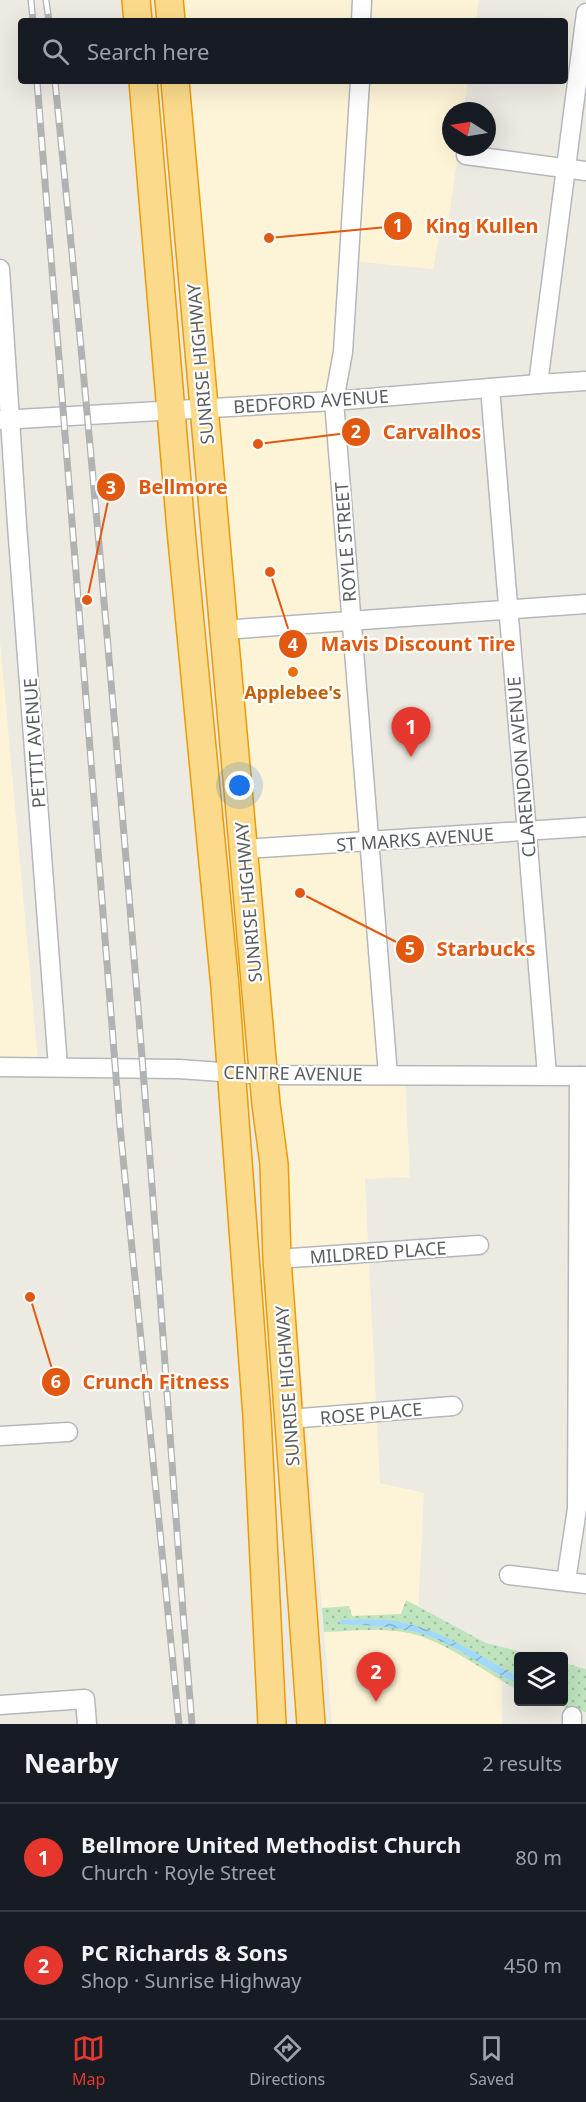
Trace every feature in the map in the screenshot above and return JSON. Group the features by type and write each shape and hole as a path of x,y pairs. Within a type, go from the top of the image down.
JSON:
{"highway":[{"path":"136,0 138,18"},
{"path":"170,0 171,18"},
{"name":"SUNRISE HIGHWAY","path":"143,84 225,987 257,1416 272,1724"},
{"name":"SUNRISE HIGHWAY","path":"175,84 266,1104 274,1164 278,1259 311,1724"}],"street":[{"path":"361,18 362,0"},
{"path":"538,384 586,13"},
{"name":"ROYLE STREET","path":"360,84 343,352 334,401 388,1075"},
{"path":"473,156 586,171"},
{"name":"PETTIT AVENUE","path":"0,269 8,502 18,536 58,1067"},
{"name":"BEDFORD AVENUE","path":"5,420 334,401 586,381"},
{"name":"CLARENDON AVENUE","path":"490,388 547,1075"},
{"path":"223,630 586,604"},
{"name":"ST MARKS AVENUE","path":"244,849 586,827"},
{"name":"CENTRE AVENUE","path":"0,1067 179,1069 264,1075 582,1076"},
{"path":"566,1581 577,1509 582,1302 582,1076"},
{"name":"MILDRED PLACE","path":"278,1259 479,1245"},
{"name":"ROSE PLACE","path":"289,1419 453,1406"},
{"path":"0,1436 68,1432"},
{"path":"509,1575 586,1584"},
{"path":"0,1705 85,1699 87,1724"}],"shaded area":[{"path":"181,0 479,0 476,18 183,18"},
{"path":"188,84 468,84 465,102 442,102 442,156 458,156 447,231 440,231 433,269 351,261 337,402 388,1077 405,1078 410,1177 365,1179 380,1483 424,1493 418,1615 501,1656 502,1724 332,1724"},
{"path":"0,641 38,1061 0,1062"}],"green space":[{"path":"406,1600 486,1643 521,1652 514,1652 514,1688 462,1656 417,1635 383,1630 324,1632 322,1608 349,1606 352,1616 401,1614"},
{"path":"568,1664 586,1669 586,1712 559,1706 568,1706"}],"water":[{"path":"340,1620 389,1620 420,1627 464,1646 514,1675 514,1682 429,1636 392,1628 341,1624"}],"railway":[{"path":"31,0 33,18"},
{"path":"46,0 49,18"},
{"path":"37,84 120,1127 179,1724"},
{"path":"55,84 126,861 192,1724"}],"place":[{"name":"King Kullen","path":"269,238"},
{"name":"Carvalhos","path":"258,444"},
{"name":"Mavis Discount Tire","path":"270,572"},
{"name":"Bellmore","path":"87,600"},
{"name":"Applebee's","path":"293,672"},
{"name":"Bellmore United Methodist Church","path":"411,757"},
{"name":"Starbucks","path":"300,893"},
{"name":"Crunch Fitness","path":"30,1297"},
{"name":"PC Richards & Sons","path":"376,1702"}]}
